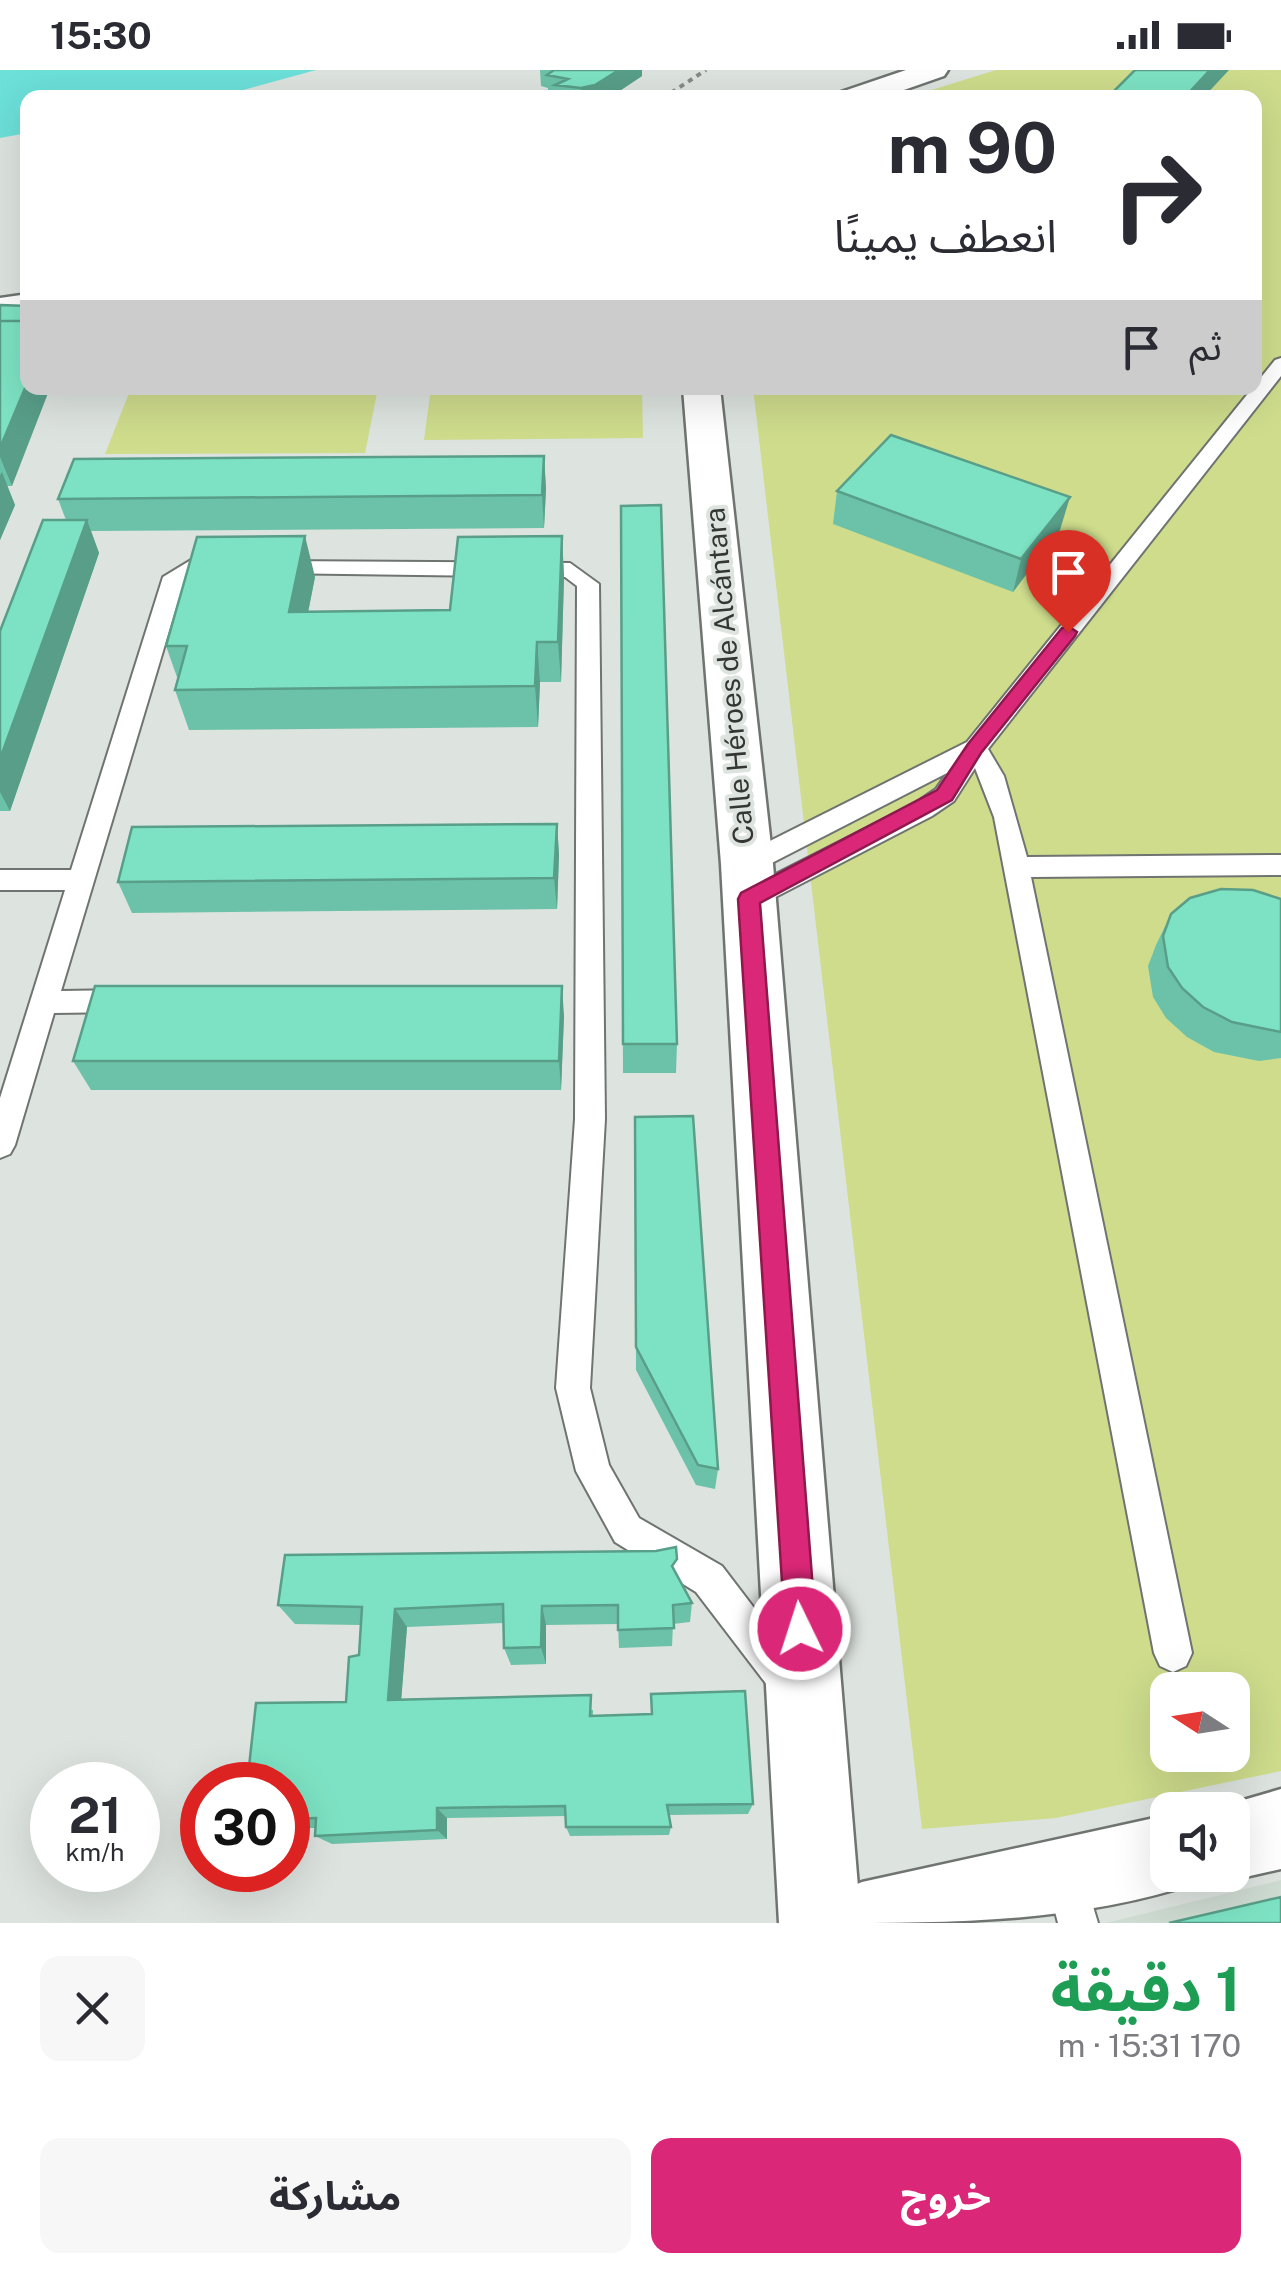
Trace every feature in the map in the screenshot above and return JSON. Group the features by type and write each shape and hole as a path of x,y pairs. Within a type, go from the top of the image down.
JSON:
{"street":[{"path":"875,90 934,70"},
{"name":"Calle Héroes de Alcántara","path":"703,395 748,881 820,1923"},
{"path":"1250,1836 1281,1830"},
{"path":"862,1923 1072,1900 1150,1863"}],"lane":[{"path":"1262,388 1281,364"},
{"path":"748,881 923,810 944,795 974,748 1256,395"},
{"path":"0,1145 79,880 178,573 191,567 570,570 588,584 581,998 590,1119 573,1388 593,1471 628,1530 710,1579 806,1706"},
{"path":"974,748 1000,796 1016,868 1173,1653"},
{"path":"748,881 974,748"},
{"path":"1016,868 1281,865"},
{"path":"0,880 79,880"},
{"path":"43,1002 161,1001"}],"path":[{"path":"675,90 706,70"}],"shaded area":[{"path":"1281,1880 1281,1923 1106,1923 1232,1892 1250,1892 1250,1888"}],"green space":[{"path":"996,70 1281,70 1281,1771 1180,1792 1150,1792 1150,1798 1056,1818 922,1829 754,395 1262,395 1262,90 932,90"},
{"path":"128,395 377,395 365,453 105,454"},
{"path":"430,395 642,395 643,438 424,440"}],"water":[{"path":"0,70 316,70 243,90 20,90 20,134 0,138"}],"building":[{"path":"554,70 619,70 595,85 581,88 555,85 568,79 547,75"},
{"path":"1135,70 1210,70 1191,90 1115,90"},
{"path":"0,305 20,306 20,321 0,321"},
{"path":"0,321 20,321 22,395 0,448"},
{"path":"891,435 1070,497 1021,559 837,491"},
{"path":"544,456 542,495 58,499 74,459"},
{"path":"661,505 677,1044 623,1044 621,506"},
{"path":"43,520 87,520 0,759 0,631"},
{"path":"305,536 289,612 450,610 458,537 562,536 558,642 537,642 535,686 175,690 187,646 166,646 197,537"},
{"path":"557,824 554,878 118,882 132,827"},
{"path":"1221,889 1253,890 1281,899 1281,1032 1232,1022 1203,1007 1182,988 1168,967 1163,936 1171,914 1190,898"},
{"path":"95,986 562,986 559,1061 73,1061"},
{"path":"693,1116 718,1469 698,1465 636,1347 635,1117"},
{"path":"676,1547 677,1559 672,1566 692,1603 673,1605 674,1628 618,1630 618,1605 542,1606 541,1647 504,1648 503,1604 395,1609 388,1700 591,1695 590,1716 652,1714 651,1694 745,1691 753,1804 667,1805 671,1827 566,1827 565,1806 437,1808 437,1830 315,1836 316,1818 310,1818 310,1762 250,1762 256,1703 346,1702 349,1657 359,1655 362,1607 278,1605 285,1555 656,1551"},
{"path":"1281,1897 1281,1923 1169,1923"}],"route":[{"path":"800,1629 749,899 923,810 944,795 962,774 974,748 998,725 1068,632"}]}
